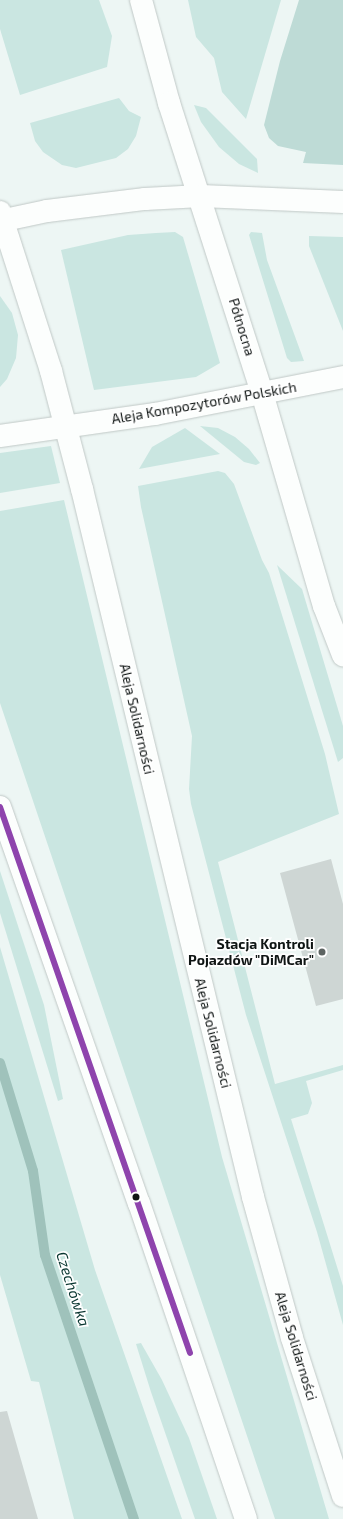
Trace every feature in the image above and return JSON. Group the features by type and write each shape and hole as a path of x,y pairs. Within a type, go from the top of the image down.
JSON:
{"main road":[{"name":"Północna","path":"141,0 169,103 262,393 324,606 343,655"},
{"path":"1,218 88,205 200,196 343,202"},
{"name":"Aleja Solidarności","path":"1,218 65,426 253,1197 292,1338 343,1496"},
{"name":"Aleja Kompozytorów Polskich","path":"0,436 155,414 343,377"},
{"path":"0,807 139,1203 246,1519"}],"shaded area":[{"path":"0,0 99,0 112,36 107,67 20,95 0,29"},
{"path":"188,0 281,0 246,119 222,92 214,58 196,37"},
{"path":"299,0 343,0 343,165 303,163 306,152 278,146 269,138 264,125 280,61"},
{"path":"119,98 129,111 141,117 136,136 128,149 116,158 76,168 62,165 43,152 35,141 30,123"},
{"path":"194,105 206,108 257,159 258,173 239,164 219,147 201,122"},
{"path":"175,232 183,237 220,363 196,377 94,390 61,250 128,235"},
{"path":"251,232 262,233 267,260 304,361 291,362 287,358 249,235"},
{"path":"309,236 343,237 343,331 309,246"},
{"path":"0,296 12,313 18,335 16,358 7,379 0,387"},
{"path":"200,426 218,428 235,437 249,449 260,463 256,465 244,462"},
{"path":"185,428 220,454 139,469 152,447"},
{"path":"51,446 60,483 0,493 0,453"},
{"path":"218,471 225,473 234,484 262,560 269,573 325,754 339,814 218,862 275,1084 343,1065 343,1070 306,1081 312,1103 308,1114 291,1119 343,1286 343,1325 317,1232 246,1015 191,804 189,789 192,736 141,507 138,486"},
{"path":"64,500 222,1157 329,1519 275,1519 0,703 0,511"},
{"path":"277,565 302,589 343,726 343,758 338,762"},
{"path":"0,871 44,1005 63,1099 58,1101 0,913"},
{"path":"0,947 95,1270 182,1519 74,1519 39,1382 31,1381 0,1275"},
{"path":"141,1343 162,1380 189,1438 217,1519 195,1519 136,1344"}],"building":[{"name":"Stacja Kontroli Pojazdów \"DiMCar\"","path":"331,859 343,904 343,999 316,1006 280,873"},
{"path":"7,1411 38,1519 0,1519 0,1412"}],"waterway":[{"name":"Czechówka","path":"0,1063 33,1171 45,1255 134,1519"}],"transit line":[{"path":"0,807 190,1353"}],"place":[{"name":"Stacja Kontroli Pojazdów \"DiMCar\"","path":"322,952"}]}
